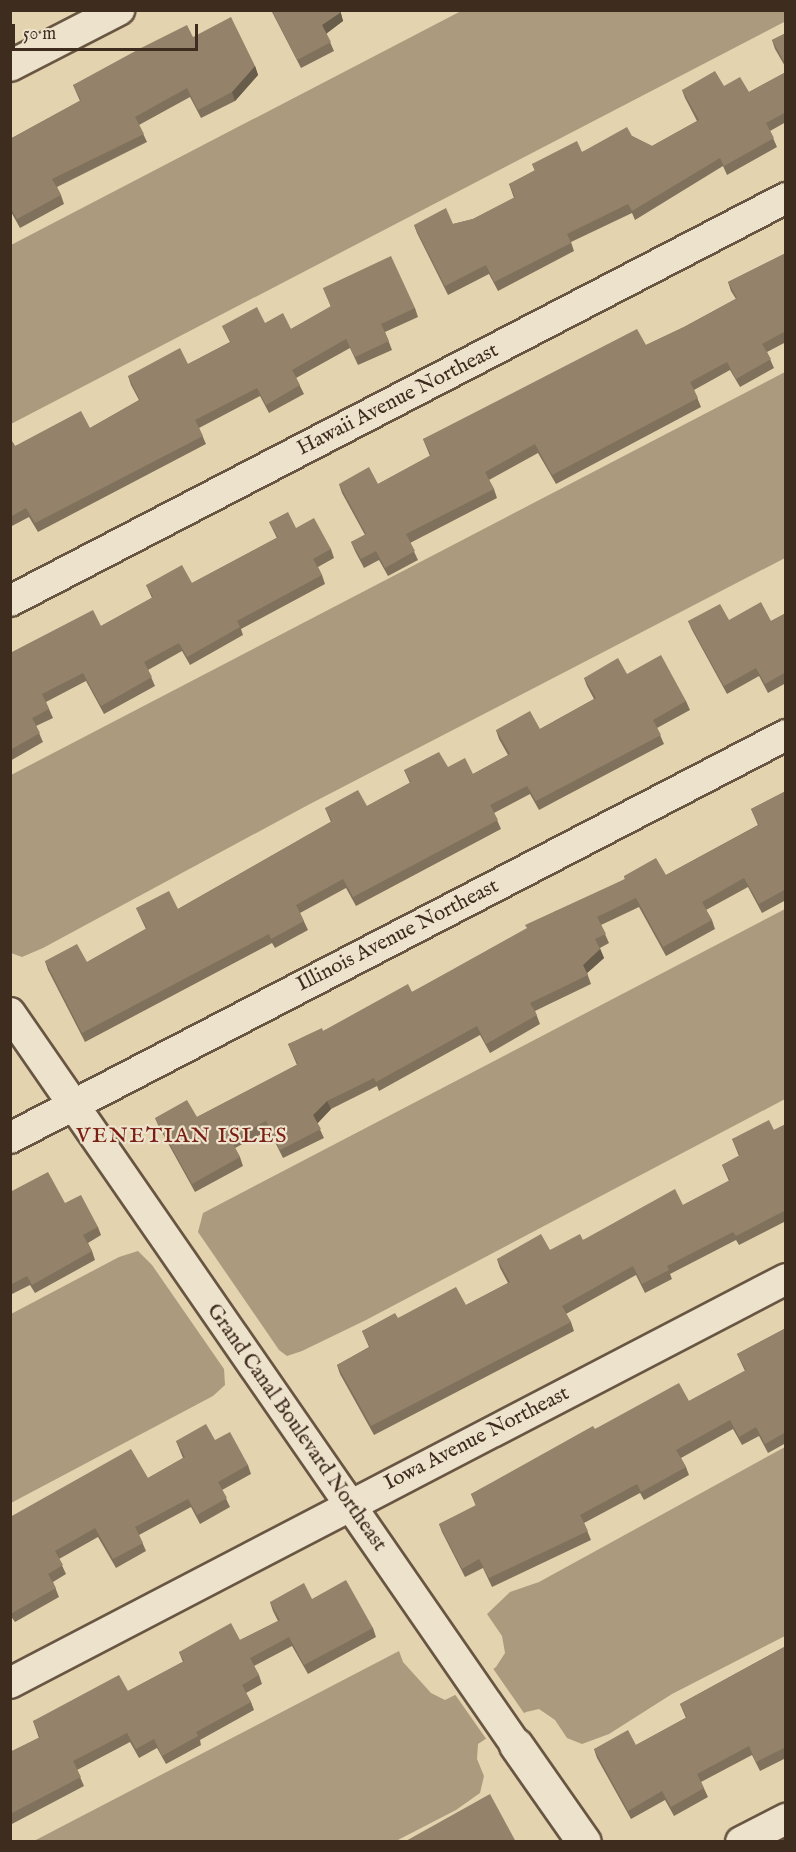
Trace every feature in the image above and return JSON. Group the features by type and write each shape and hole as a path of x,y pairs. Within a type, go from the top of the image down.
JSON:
{"street":[{"path":"10,66 119,10"},
{"name":"Hawaii Avenue Northeast","path":"10,601 786,198"},
{"name":"Illinois Avenue Northeast","path":"10,1138 786,735"},
{"name":"Grand Canal Boulevard Northeast","path":"10,1014 584,1842"},
{"name":"Iowa Avenue Northeast","path":"10,1683 786,1279"},
{"path":"741,1842 786,1819"}],"shaded area":[{"path":"463,10 785,10 786,21 11,424 11,245"},
{"path":"785,372 785,558 308,805 43,948 22,957 11,953 11,775"},
{"path":"785,909 785,1099 366,1320 302,1351 287,1356 279,1350 198,1232 203,1213"},
{"path":"138,1251 152,1265 224,1369 225,1385 213,1396 11,1503 11,1314 119,1257"},
{"path":"785,1447 785,1636 672,1694 609,1734 582,1744 567,1738 555,1720 539,1709 526,1712 478,1744 477,1759 484,1776 480,1793 456,1810 396,1841 32,1842 399,1651 403,1662 431,1693 445,1700 461,1692 496,1667 505,1653 502,1636 487,1614 510,1592 539,1582"}],"pier":[{"path":"492,1667 526,1716 487,1740 454,1693"}],"building":[{"path":"272,10 340,10 340,13 322,25 331,42 297,60"},
{"path":"231,17 255,66 232,92 198,110 187,88 135,117 144,134 52,179 61,195 17,219 10,207 10,139 81,100 73,85 187,25 193,37"},
{"path":"786,33 786,65 772,40"},
{"path":"715,71 724,86 740,77 749,92 786,72 786,112 766,123 774,138 724,166 720,158 632,211 628,204 567,234 571,243 494,282 486,265 445,286 414,225 446,208 453,224 473,219 515,197 509,184 535,170 532,164 577,141 582,152 627,127 632,136 652,146 699,120 682,90"},
{"path":"786,253 786,331 762,344 771,359 736,379 727,362 690,382 698,398 552,475 535,444 485,472 494,489 406,534 415,551 385,568 376,551 361,559 351,542 366,534 339,484 369,467 378,484 431,455 423,439 637,329 646,345 684,327 737,298 728,282"},
{"path":"391,256 415,308 381,324 389,341 355,357 346,339 292,370 300,385 266,405 257,388 195,420 203,436 35,523 26,508 10,517 10,438 15,446 81,411 90,428 140,400 128,376 180,348 188,364 231,342 222,326 257,307 265,323 283,313 291,329 331,306 323,288"},
{"path":"288,512 296,528 314,518 331,549 313,559 322,575 237,621 240,627 187,657 179,643 144,662 152,677 101,706 83,673 42,694 49,709 32,718 40,733 10,750 10,653 93,610 101,626 153,597 146,585 182,565 192,583 278,537 269,522"},
{"path":"761,602 771,621 786,613 786,672 765,684 756,668 724,686 688,621 720,604 729,620"},
{"path":"661,655 686,701 653,720 661,735 536,801 527,786 490,805 498,820 353,897 343,879 296,905 304,921 271,939 269,934 82,1033 45,961 77,944 87,962 147,928 136,908 169,891 178,909 332,821 325,808 358,790 367,806 411,782 404,770 439,752 448,767 465,758 473,774 510,754 496,730 530,711 540,729 596,698 584,678 618,658 627,674"},
{"path":"786,791 786,869 784,870 786,889 759,904 744,878 702,902 712,920 663,947 636,898 597,917 606,934 595,939 600,949 583,965 588,975 530,1003 537,1015 486,1044 477,1026 376,1082 374,1078 327,1101 313,1115 321,1129 280,1150 266,1121 231,1140 240,1157 192,1184 155,1118 187,1100 197,1117 298,1064 288,1044 322,1028 323,1031 408,984 412,992 527,928 525,925 625,879 624,876 656,858 666,875 759,825 751,809"},
{"path":"769,1120 774,1130 786,1124 786,1210 736,1236 733,1232 667,1266 669,1270 642,1284 633,1266 562,1306 571,1322 371,1426 337,1365 370,1347 362,1331 395,1313 398,1318 456,1287 466,1305 510,1282 497,1259 541,1234 550,1250 580,1234 583,1240 675,1189 683,1205 730,1180 722,1165 740,1155 732,1139"},
{"path":"48,1172 65,1203 81,1195 98,1227 83,1235 92,1251 32,1285 27,1276 10,1285 10,1192"},
{"path":"786,1328 786,1432 765,1444 756,1427 739,1437 730,1420 676,1450 686,1467 641,1492 637,1484 580,1515 588,1531 489,1578 479,1559 462,1569 439,1524 476,1505 471,1494 593,1426 595,1429 679,1383 689,1401 746,1370 737,1354"},
{"path":"206,1424 215,1440 230,1432 248,1465 218,1482 227,1498 197,1515 188,1499 135,1527 143,1543 113,1559 95,1528 55,1551 63,1565 48,1574 56,1588 12,1613 10,1610 10,1517 131,1449 148,1478 185,1457 176,1441"},
{"path":"346,1580 373,1628 304,1665 289,1637 250,1658 259,1675 242,1685 251,1702 196,1732 198,1736 162,1756 154,1739 136,1749 127,1733 73,1761 81,1777 10,1814 10,1752 40,1737 33,1721 119,1675 128,1691 184,1661 179,1652 231,1623 240,1640 280,1620 270,1602 304,1583 312,1599"},
{"path":"786,1646 786,1747 756,1762 749,1746 697,1774 704,1788 671,1807 662,1791 628,1811 594,1749 628,1730 636,1745 687,1717 680,1704"},
{"path":"490,1794 516,1842 404,1842"}],"district":[{"name":"VENETIAN ISLES","path":"182,1137"}]}
